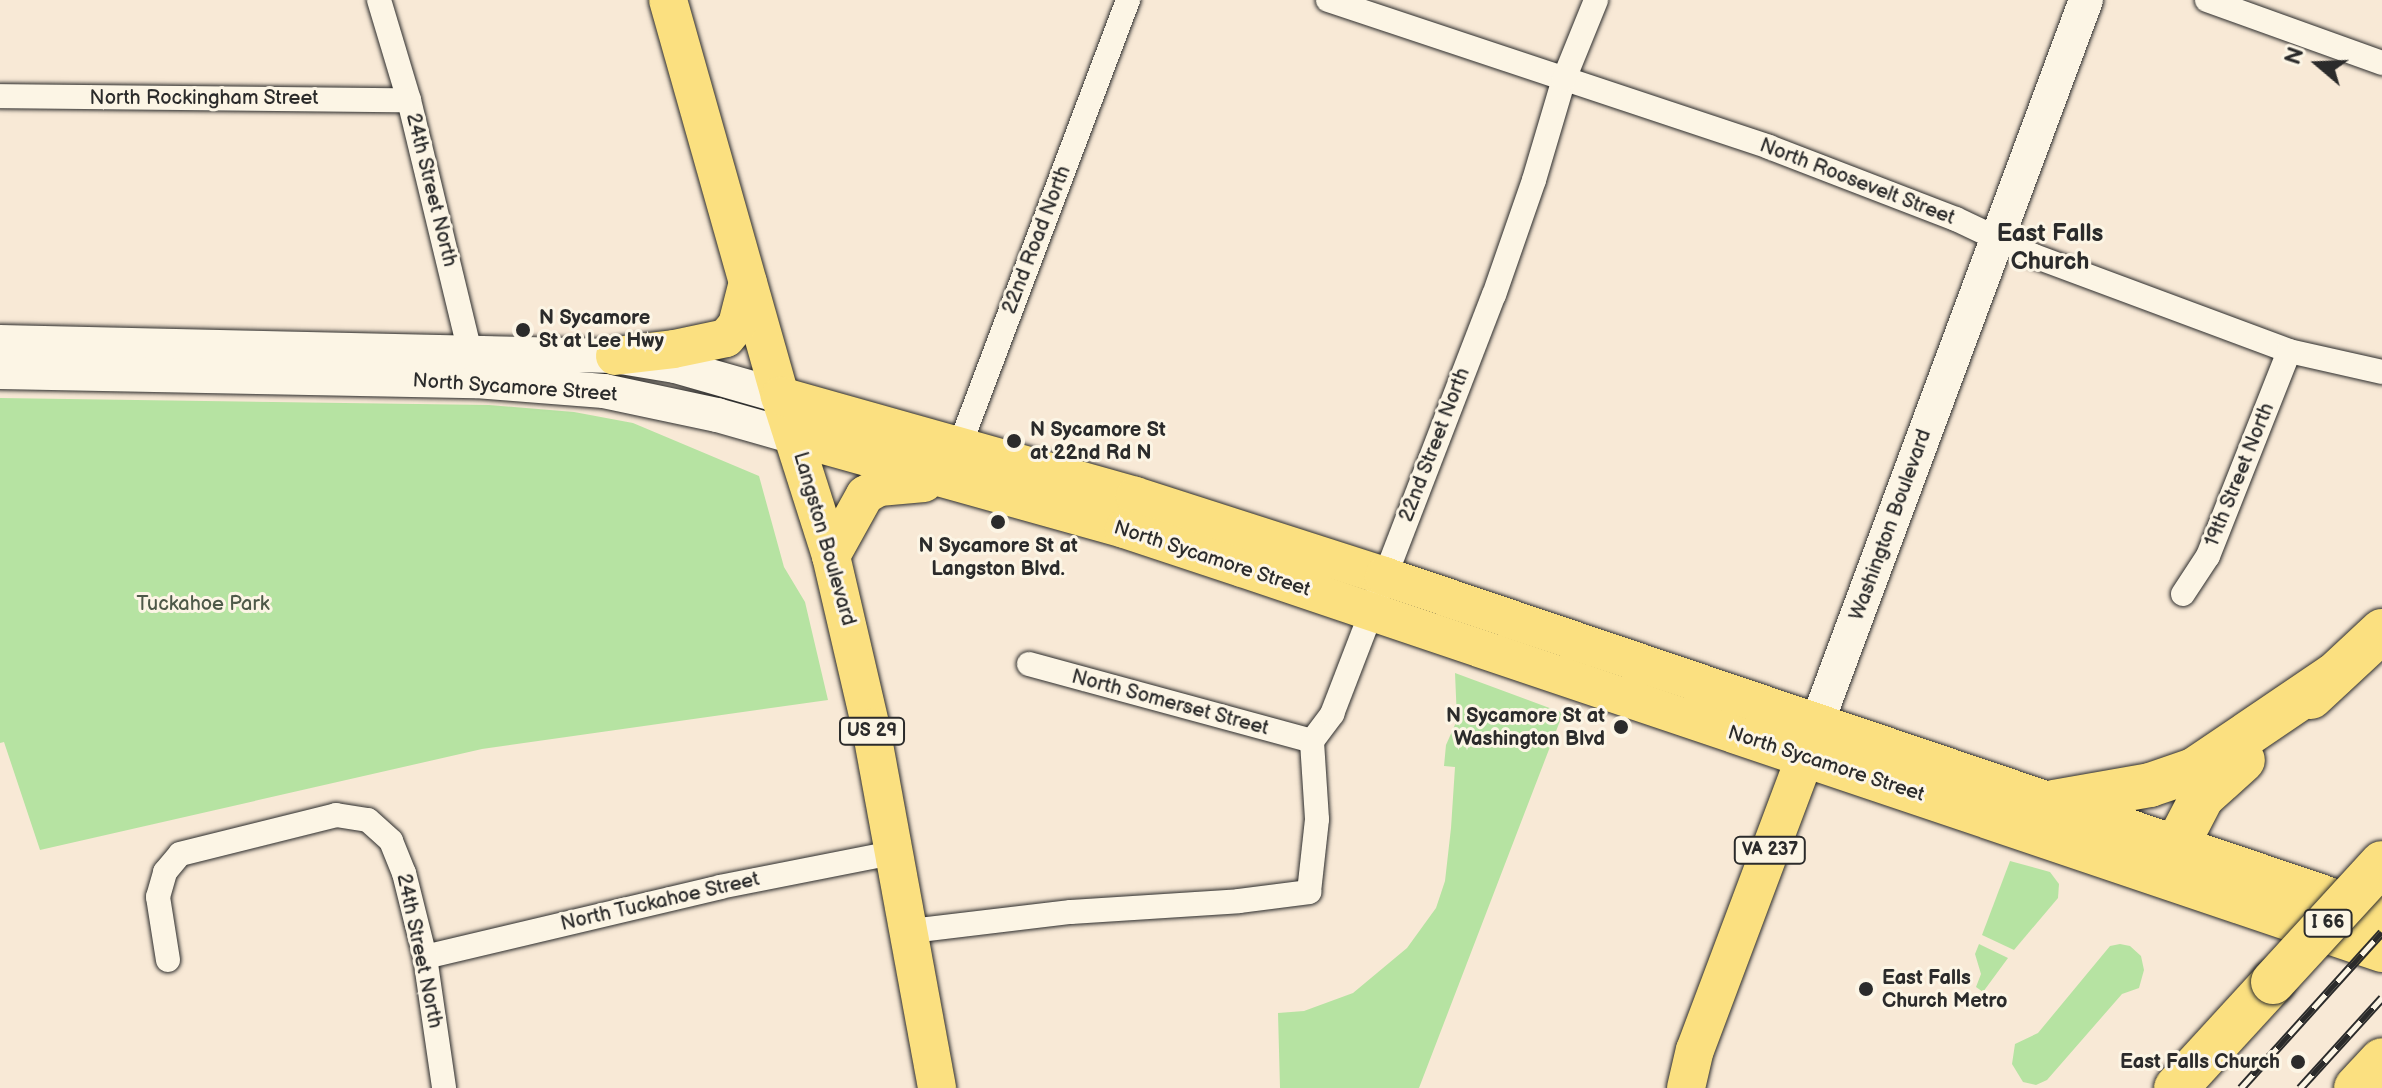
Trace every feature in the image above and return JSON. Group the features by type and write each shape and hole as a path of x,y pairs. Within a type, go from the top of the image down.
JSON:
{"highway":[{"path":"2169,861 2194,808 2210,787 2382,631"},
{"path":"2054,802 2150,785 2194,770 2333,676"},
{"name":"I 66","path":"2176,1088 2382,863"},
{"path":"2356,1088 2382,1060"}],"main road":[{"name":"Langston Boulevard","path":"668,0 780,396 831,556 896,852 937,1088"},
{"name":"Washington Boulevard","path":"1686,1088 1695,1050 1812,740 1994,239 2086,0"},
{"path":"615,356 674,349 726,338 737,325 748,282"},
{"name":"North Sycamore Street","path":"0,342 473,366 717,415 795,437 952,464"},
{"name":"North Sycamore Street","path":"0,372 473,366 615,356 675,366 780,396 1124,529 1378,593 2169,861 2382,914"},
{"path":"831,556 860,500 869,492 952,464"},
{"name":"North Sycamore Street","path":"1812,740 2054,802 2169,861 2382,953"},
{"name":"Washington Boulevard","path":"1670,1088 1695,1050"}],"street":[{"name":"24th Street North","path":"379,0 409,100 473,366"},
{"name":"22nd Road North","path":"952,464 1128,0"},
{"name":"North Roosevelt Street","path":"1328,0 1769,147 1956,219 1994,239 2289,351 2382,372"},
{"name":"22nd Street North","path":"1312,741 1332,714 1494,295 1534,180 1564,79 1596,0"},
{"path":"2207,0 2382,63"},
{"name":"North Rockingham Street","path":"0,96 409,100"},
{"name":"19th Street North","path":"2183,594 2208,556 2289,351"},
{"name":"North Somerset Street","path":"1029,664 1312,741"},
{"path":"911,931 1071,912 1239,901 1309,892 1317,819 1312,741"},
{"name":"24th Street North","path":"168,960 158,897 165,872 180,854 336,815 356,816 373,823 396,849 425,957 444,1088"},
{"name":"North Tuckahoe Street","path":"425,957 734,884 896,852"}],"green space":[{"name":"Tuckahoe Park","path":"0,398 489,405 574,412 633,423 759,476 784,567 805,602 828,700 482,749 40,850 4,742 0,743"},
{"path":"1455,673 1563,713 1419,1088 1280,1088 1278,1013 1304,1011 1353,993 1407,948 1436,908 1445,881 1451,828 1455,767 1444,766 1446,745 1457,720"},
{"path":"2010,861 2050,872 2059,884 2058,898 2014,950 1982,935"},
{"path":"1979,944 2008,958 1983,992 1976,987 1981,974 1975,954"},
{"path":"2110,946 2130,946 2141,956 2144,970 2139,988 2122,994 2047,1080 2036,1085 2023,1082 2012,1064 2015,1044 2038,1033"}],"railway":[{"path":"2241,1088 2382,932"},
{"path":"2300,1088 2382,998"}],"place":[{"name":"N Sycamore St at Lee Hwy","path":"523,330"},
{"name":"N Sycamore St at 22nd Rd N","path":"1014,441"},
{"name":"N Sycamore St at Langston Blvd.","path":"998,522"},
{"name":"N Sycamore St at Washington Blvd","path":"1621,727"},
{"name":"East Falls Church Metro","path":"1866,989"},
{"name":"East Falls Church","path":"2298,1062"}],"district":[{"name":"East Falls Church","path":"2050,248"}]}
